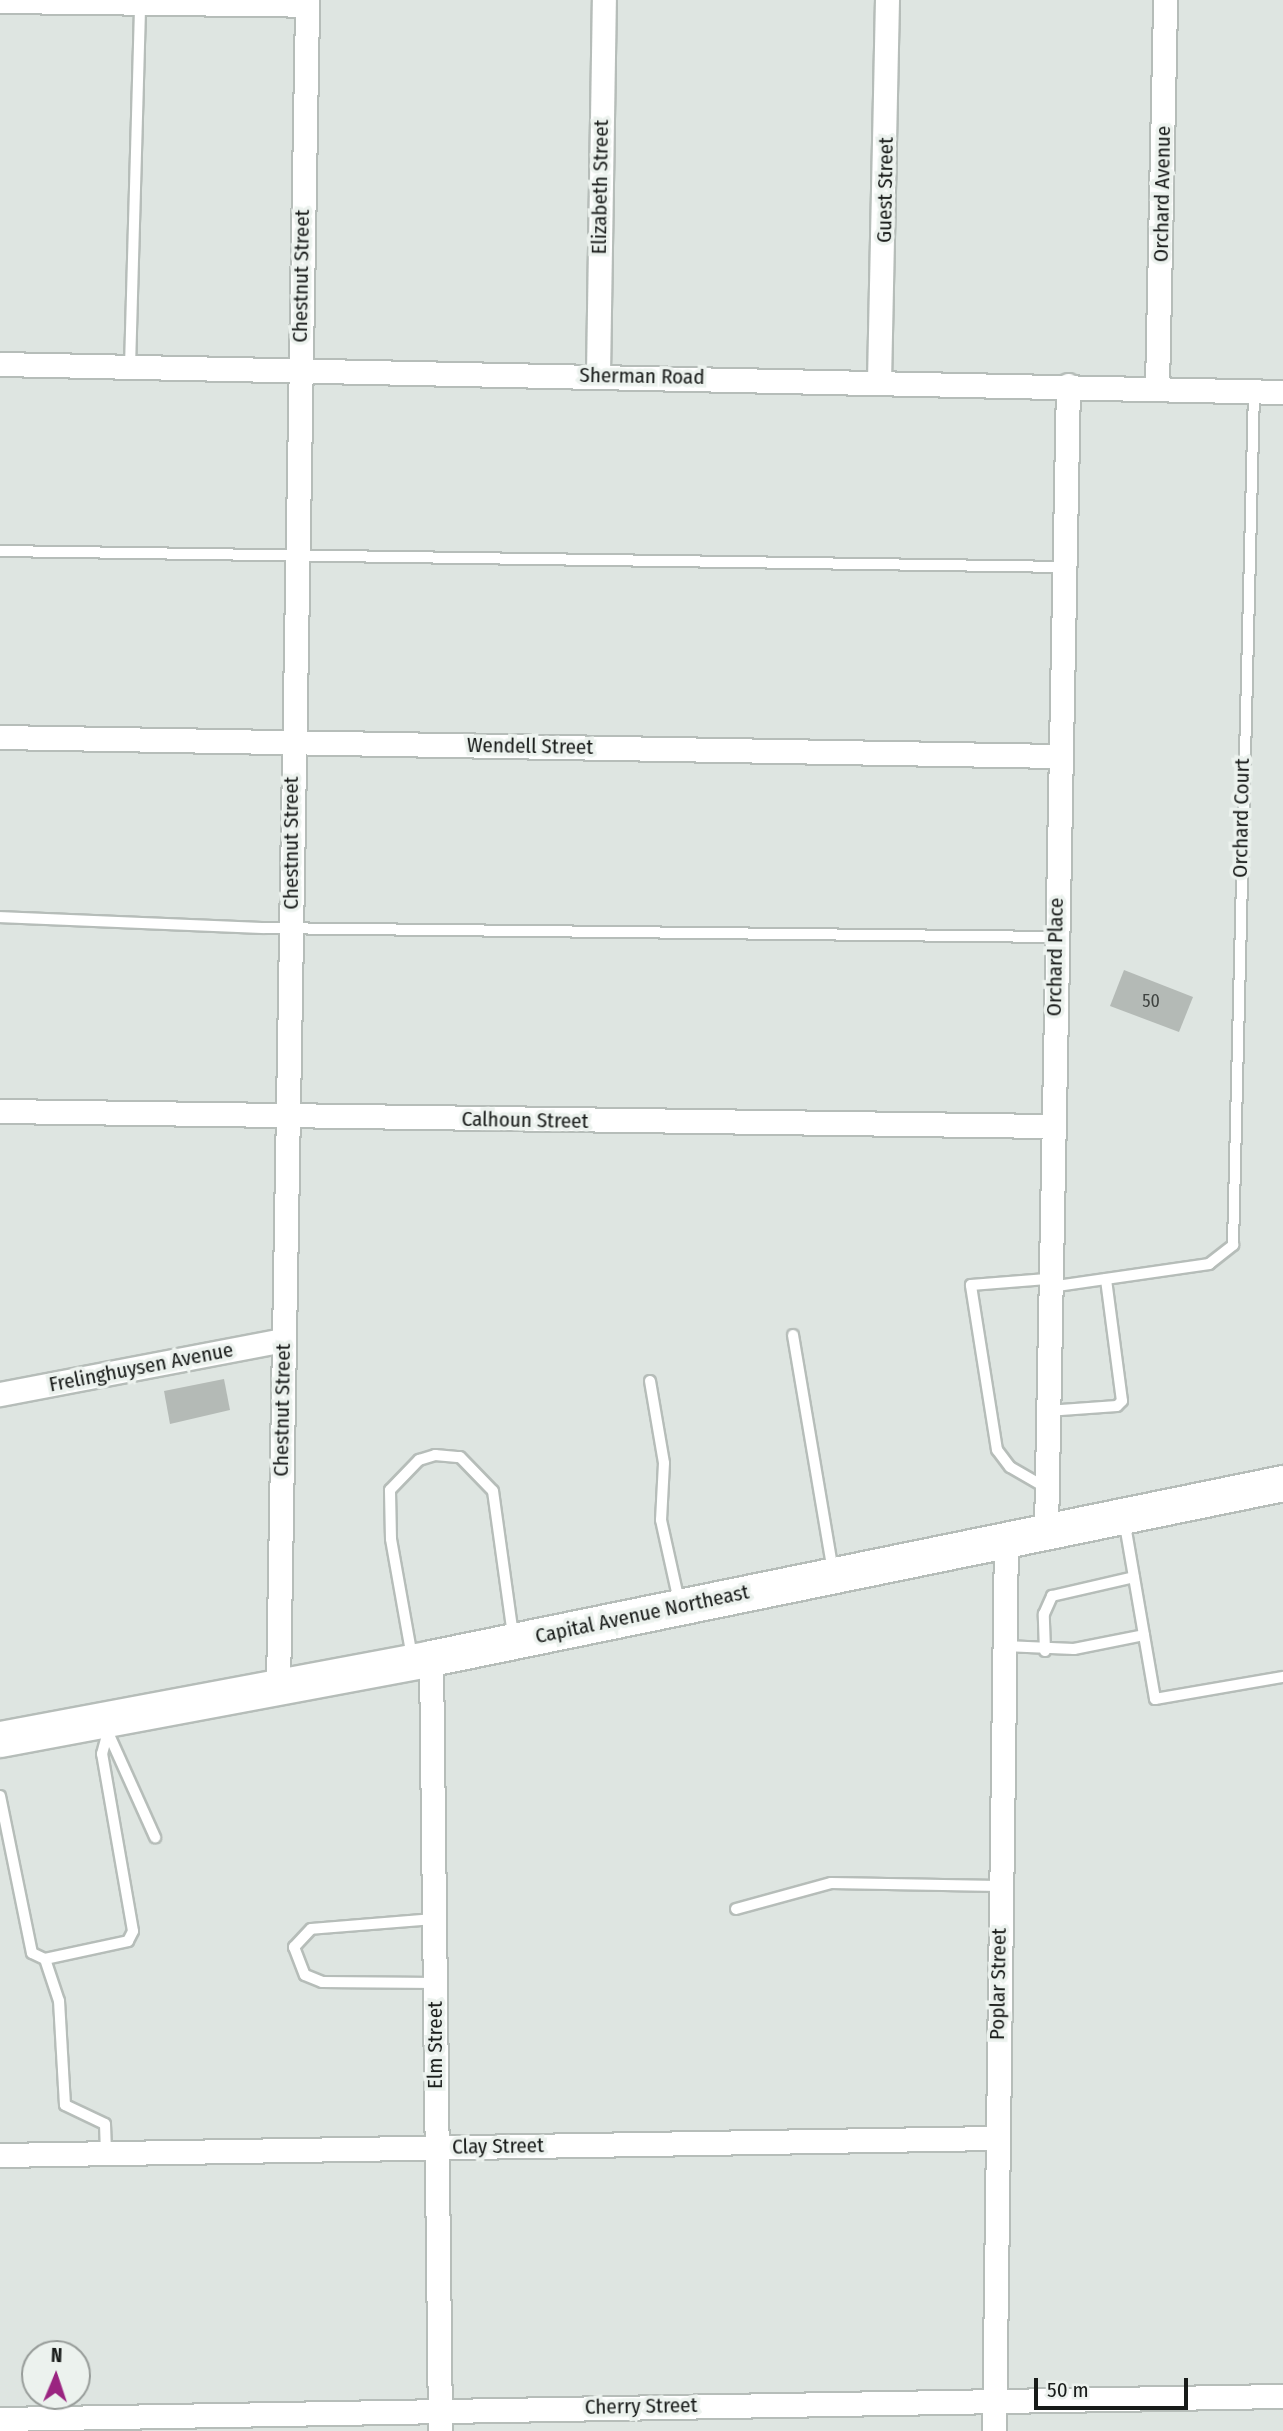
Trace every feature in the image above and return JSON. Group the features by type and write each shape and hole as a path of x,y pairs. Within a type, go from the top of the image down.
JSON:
{"main road":[{"name":"Capital Avenue Northeast","path":"0,1739 106,1726 278,1686 422,1660 680,1607 832,1572 1283,1483"}],"street":[{"name":"Elizabeth Street","path":"598,374 604,0"},
{"name":"Guest Street","path":"879,381 887,0"},
{"name":"Orchard Avenue","path":"1157,387 1165,0"},
{"path":"0,1 307,2"},
{"name":"Chestnut Street","path":"278,1686 292,743 307,2"},
{"name":"Sherman Road","path":"0,364 598,374 1283,391"},
{"name":"Orchard Place","path":"1046,1530 1043,1486 1044,1411 1068,385"},
{"name":"Wendell Street","path":"0,737 1059,756"},
{"name":"Calhoun Street","path":"0,1111 1050,1126"},
{"name":"Frelinghuysen Avenue","path":"0,1394 283,1340"},
{"name":"Poplar Street","path":"994,2431 999,1886 1006,1537"},
{"name":"Elm Street","path":"422,1660 434,1919 440,2420"},
{"name":"Clay Street","path":"0,2155 996,2138"},
{"name":"Cherry Street","path":"0,2419 440,2420 994,2401 1283,2396"}],"lane":[{"path":"130,367 140,2"},
{"name":"Orchard Court","path":"1106,1279 1209,1264 1233,1245 1254,391"},
{"path":"0,551 296,553 1064,567"},
{"path":"0,918 291,928 1056,937"},
{"path":"1043,1486 1010,1467 997,1450 989,1377 977,1341 975,1281 1047,1283 1106,1279 1122,1401 1117,1406 1044,1411"},
{"path":"793,1335 832,1572"},
{"path":"650,1381 664,1463 661,1520 680,1607"},
{"path":"422,1660 391,1539 390,1490 419,1460 435,1455 460,1457 492,1491 514,1641"},
{"path":"1124,1514 1155,1699 1283,1677"},
{"path":"1045,1651 1044,1614 1052,1596 1134,1577"},
{"path":"1004,1646 1045,1651 1144,1635"},
{"path":"106,1726 155,1837"},
{"path":"0,1796 32,1953 45,1959 114,1948 133,1931 102,1754 106,1726"},
{"path":"736,1909 831,1883 999,1886"},
{"path":"434,1919 311,1928 294,1947 305,1975 322,1982 435,1983"},
{"path":"45,1959 59,2001 65,2105 105,2123 106,2152"}],"building":[{"path":"1124,970 1193,997 1179,1032 1110,1006"},
{"path":"224,1379 230,1410 170,1424 164,1391"}]}
